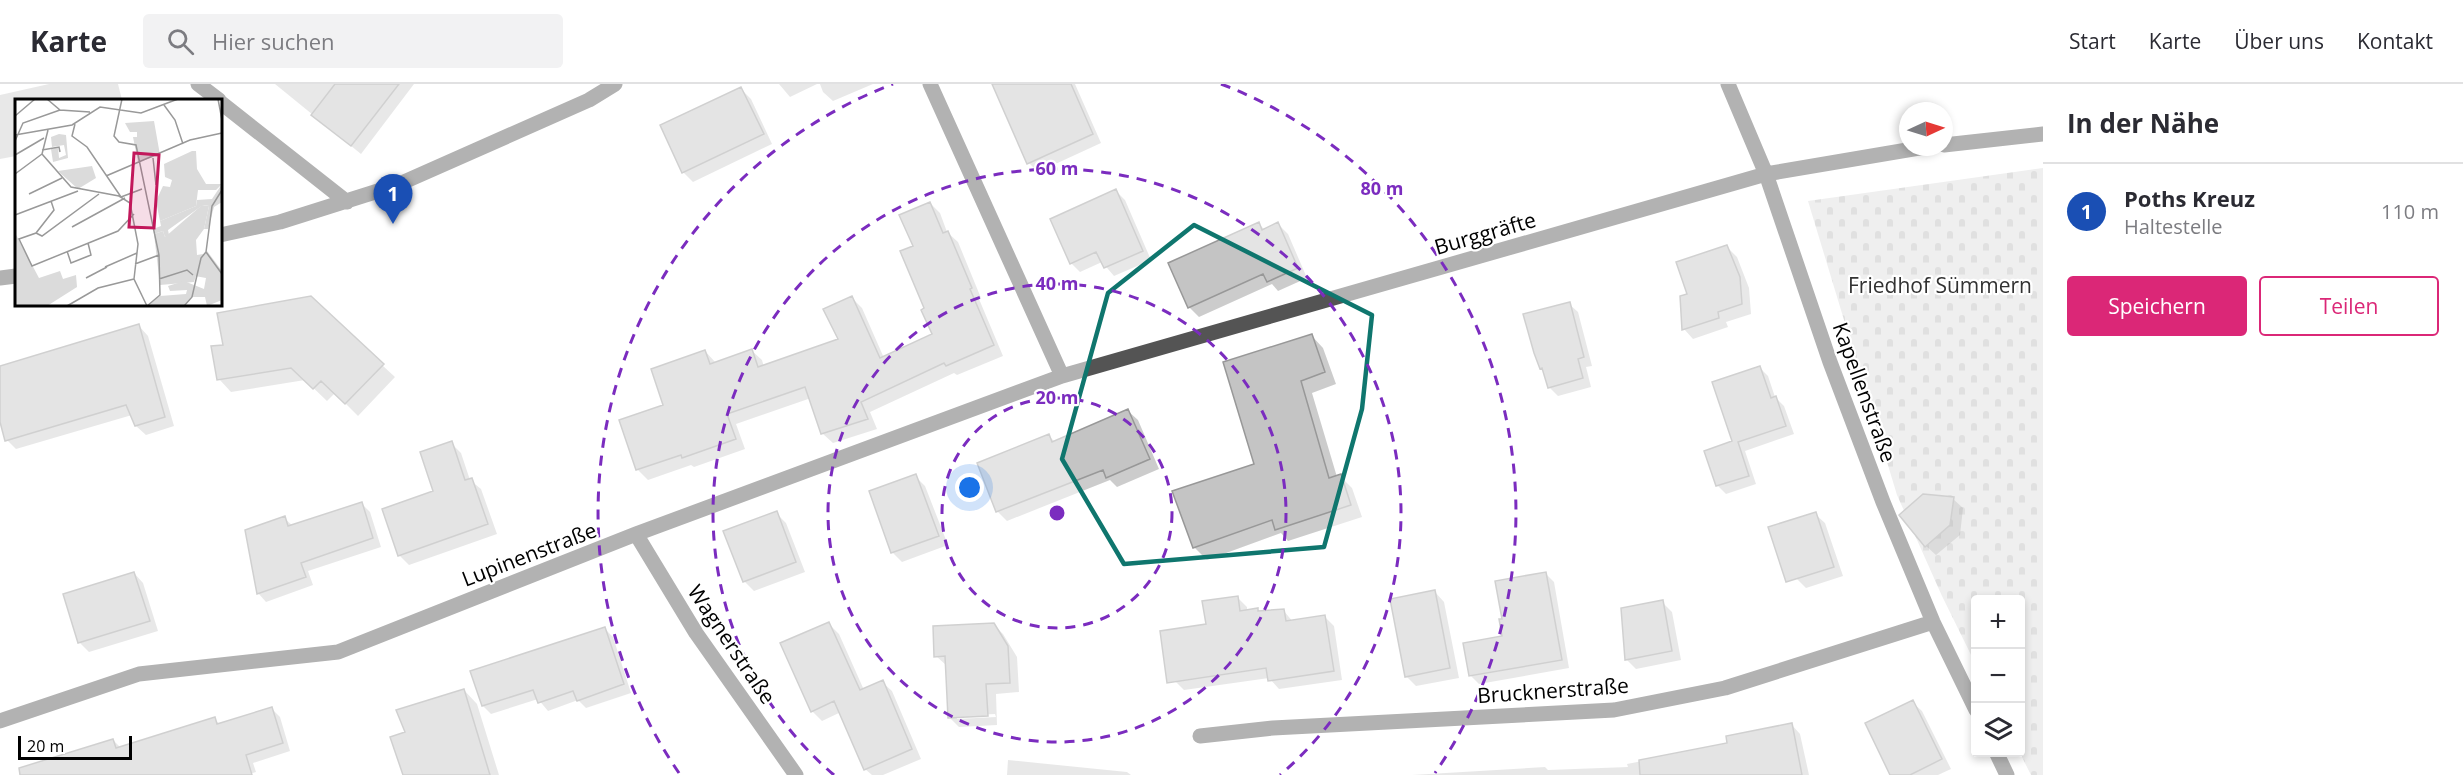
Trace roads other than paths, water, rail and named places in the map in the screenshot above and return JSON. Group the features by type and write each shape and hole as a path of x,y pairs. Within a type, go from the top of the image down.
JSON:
{"street":[{"path":"198,84 217,99"},
{"path":"222,235 280,222 397,185 590,100 615,84"},
{"path":"930,84 1062,376"},
{"name":"Kapellenstraße","path":"1728,84 1766,174 1830,362 1883,502 1933,622 1973,703"},
{"path":"222,103 347,202"},
{"path":"1953,144 2043,134"},
{"name":"Burggräfte","path":"1062,376 1766,174 1899,151"},
{"path":"0,278 15,276"},
{"name":"Lupinenstraße","path":"0,721 139,674 338,652 636,534 1062,376"},
{"name":"Wagnerstraße","path":"636,534 696,633 796,775"},
{"name":"Brucknerstraße","path":"1200,736 1273,728 1614,710 1725,688 1933,622"},
{"path":"1998,757 2007,775"}],"place":[{"name":"Poths Kreuz","path":"393,224"}],"park label":[{"name":"Friedhof Sümmern","path":"1940,285"}]}
